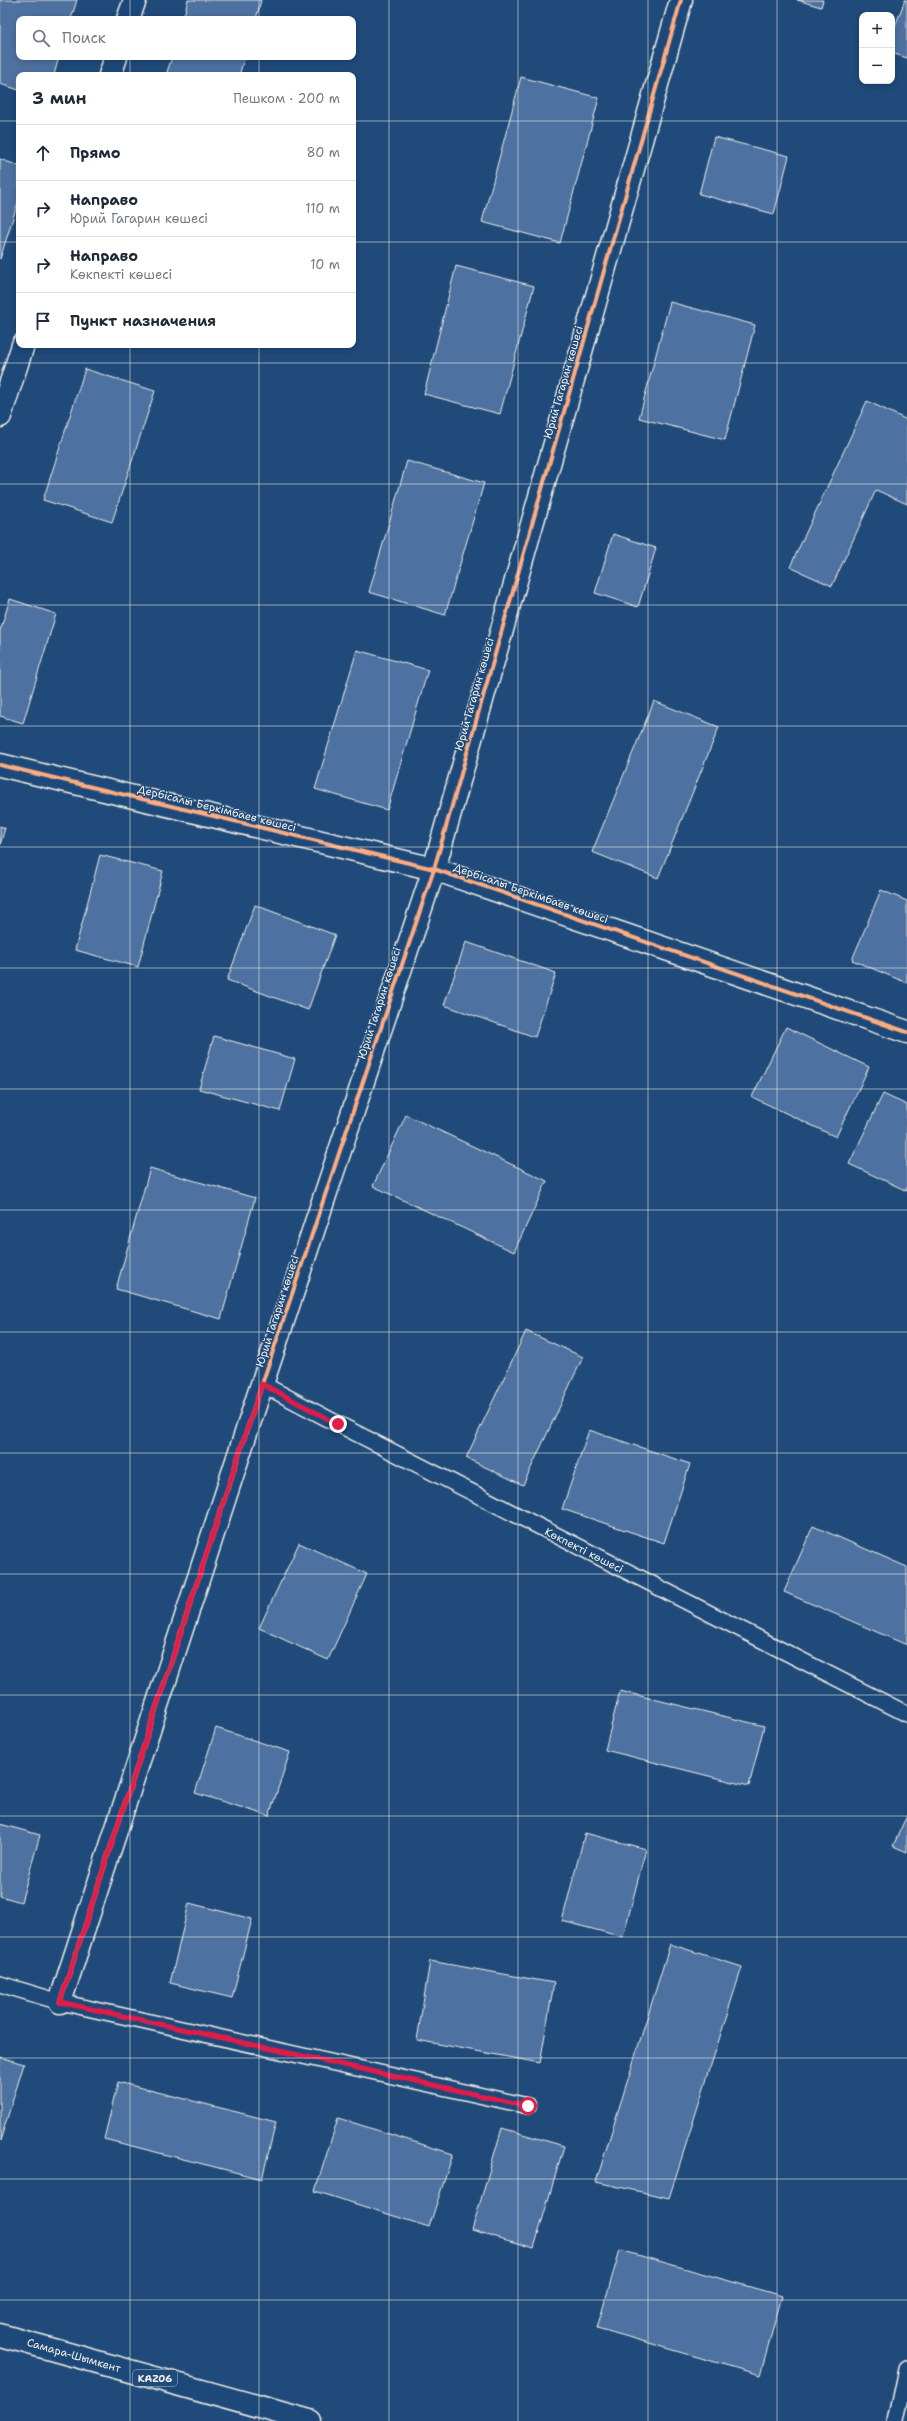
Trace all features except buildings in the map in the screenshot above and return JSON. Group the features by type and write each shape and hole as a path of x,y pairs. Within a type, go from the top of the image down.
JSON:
{"main road":[{"path":"129,16 135,0"},
{"name":"Юрий Гагарин көшесі","path":"60,2002 262,1384 434,869 681,0"},
{"path":"111,72 115,60"},
{"path":"0,416 22,348"},
{"name":"Дербісалы Беркімбаев көшесі","path":"0,765 434,869 907,1032"},
{"name":"Самара-Шымкент","path":"0,2335 310,2421"}],"lane":[{"name":"Көкпекті көшесі","path":"262,1384 907,1714"},
{"path":"0,1984 60,2002 528,2106"},
{"path":"896,2421 907,2369"}],"cycle path":[{"path":"60,2002 262,1384 434,869 681,0"},
{"path":"0,765 434,869 907,1032"}],"route":[{"path":"338,1424 262,1384 60,2002 528,2106"}]}
